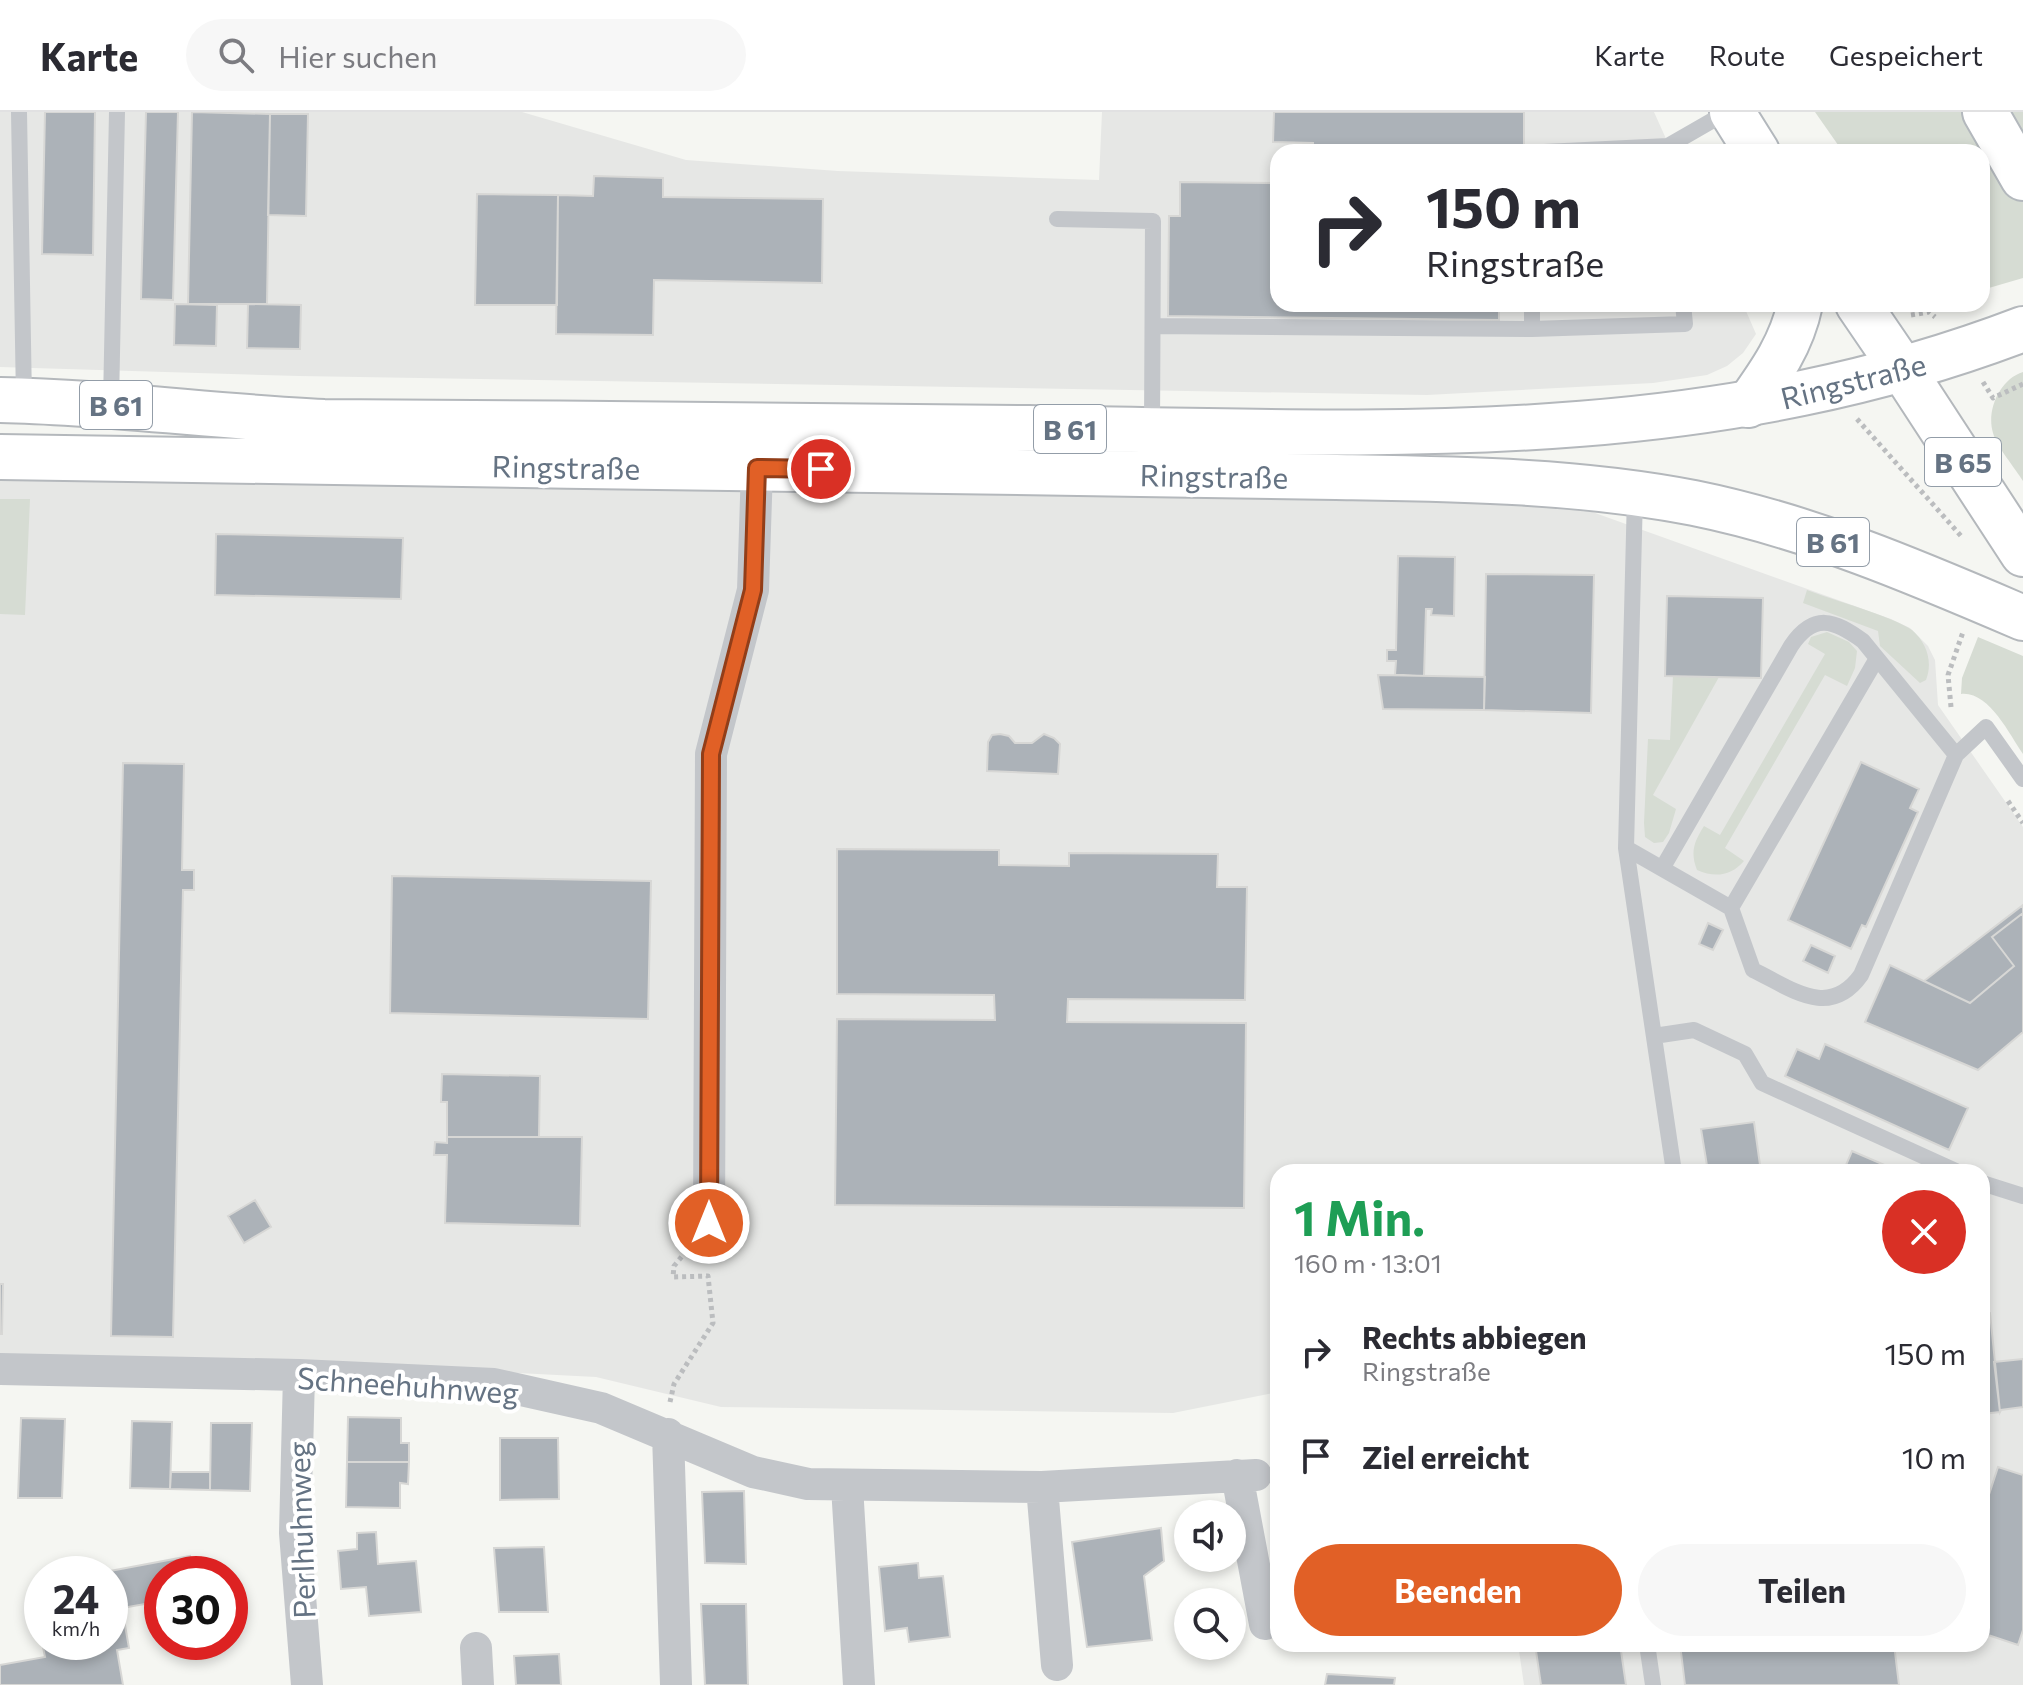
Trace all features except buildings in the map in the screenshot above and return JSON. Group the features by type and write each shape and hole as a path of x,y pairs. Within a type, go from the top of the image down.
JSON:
{"main road":[{"path":"1730,112 1752,144"},
{"path":"1985,112 2023,178"},
{"path":"1748,405 1777,364 1796,327 1799,312"},
{"path":"1863,312 1903,370"},
{"name":"Ringstraße","path":"12,400 324,422 1483,432 1648,420 1748,405 1903,370 2018,331"},
{"name":"B 65","path":"1903,370 2023,554"},
{"name":"Ringstraße","path":"0,457 1459,479 1554,484 1635,493 1710,507 1827,540 1908,569 2023,618"}],"street":[{"path":"709,1223 711,754 753,590 757,468"},
{"name":"Schneehuhnweg","path":"0,1369 299,1375 494,1384 601,1408 753,1472 808,1484 1042,1487 1247,1475 1265,1624"},
{"name":"Perlhuhnweg","path":"299,1375 295,1533 307,1685"},
{"path":"668,1434 676,1685"},
{"path":"847,1486 859,1685"},
{"path":"1042,1487 1057,1665"},
{"path":"476,1648 478,1685"}],"lane":[{"path":"12,400 19,112"},
{"path":"111,405 117,112"},
{"path":"1672,144 1730,112"},
{"path":"1057,219 1153,221 1151,430"},
{"path":"1532,312 1532,329"},
{"path":"1153,326 1532,329 1685,324 1684,312"},
{"path":"1635,493 1626,848 1673,1164"},
{"path":"1663,867 1799,634 1818,622 1848,631 1863,641 1956,755"},
{"path":"1731,908 1876,660"},
{"path":"1626,848 1731,908 1753,970 1809,996 1825,999 1839,996 1853,987 1861,975 1956,755 1986,727 2023,779"},
{"path":"1654,1036 1694,1030 1745,1054 1762,1083 1940,1164"},
{"path":"1990,1186 2023,1196"},
{"path":"1648,1652 1653,1685"}],"path":[{"path":"668,1434 668,1409 674,1384 713,1323 708,1276 673,1277 674,1266 709,1223"}],"shaded area":[{"path":"0,112 522,112 686,160 838,171 1099,180 1102,112 1654,112 1668,144 1270,144 1270,312 1746,312 1756,334 1743,353 1727,366 1707,375 1653,383 1427,395 299,376 0,367"},
{"path":"1815,112 2023,112 2023,278 1990,288 1990,144 1837,144"},
{"path":"2023,372 2023,481 1998,445 1991,424 1997,396 2008,381"},
{"path":"0,476 685,483 1570,504 1910,628 1928,646 1935,660 1938,705 2023,827 2023,1685 1524,1685 1519,1652 1990,1652 1990,1164 1270,1164 1270,1394 1173,1413 721,1407 596,1377 277,1361 0,1364"},
{"path":"0,499 30,499 25,615 0,614"},
{"path":"1807,590 1877,614 1912,630 1927,653 1929,666 1926,680 1920,683 1880,646 1878,631 1803,603"},
{"path":"1827,632 1849,642 1857,651 1855,668 1847,686 1825,675 1725,848 1744,861 1734,870 1722,874 1697,870 1694,852 1704,826 1720,835 1825,654 1808,644 1811,637"},
{"path":"1978,637 2023,656 2023,754 1989,706 1981,699 1961,694 1962,678"},
{"path":"1673,676 1719,677 1653,795 1676,809 1669,833 1663,842 1654,843 1645,837 1644,823 1648,739 1670,740"}],"route":[{"path":"709,1223 711,754 753,590 757,468 821,469"}]}
